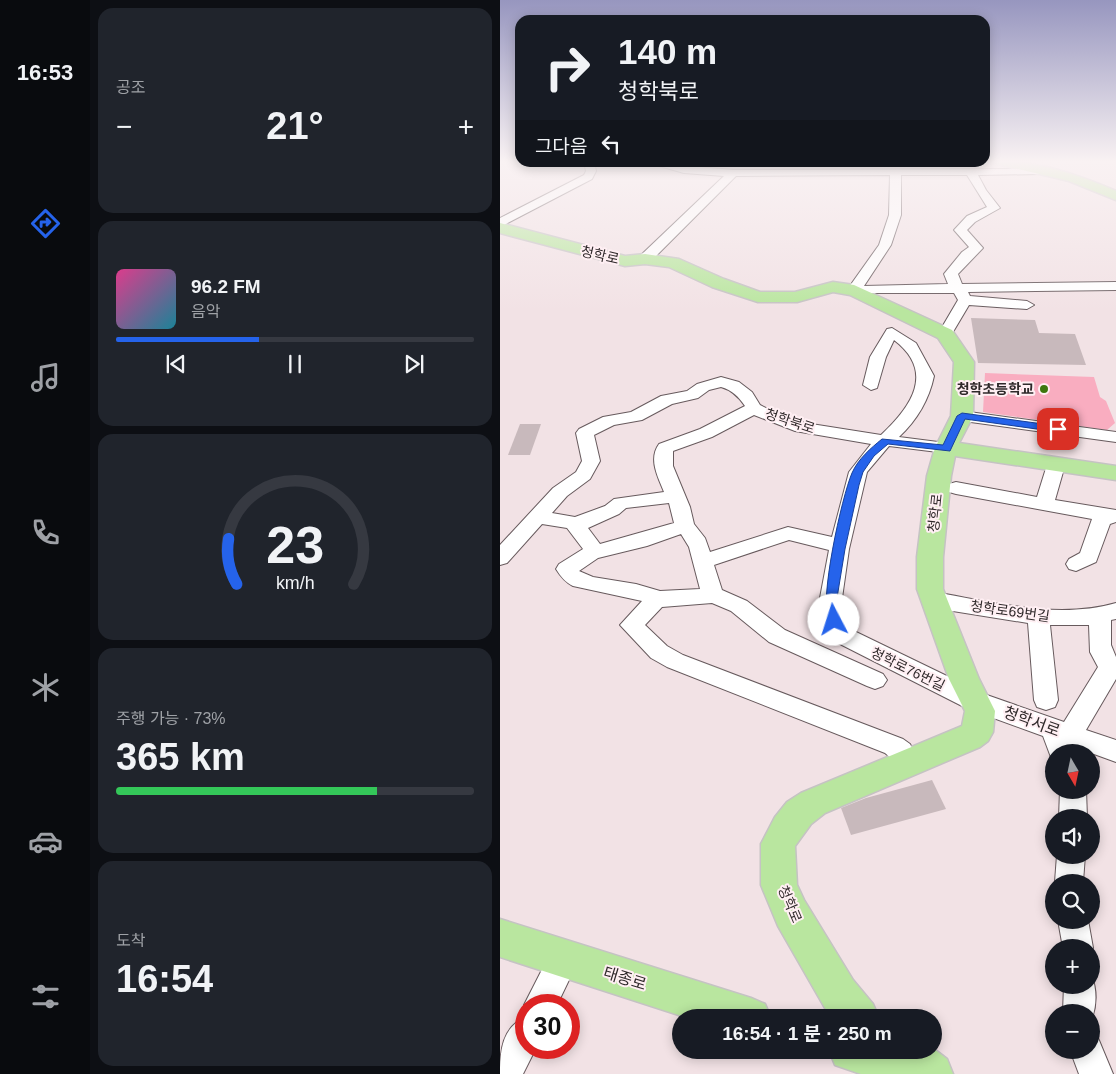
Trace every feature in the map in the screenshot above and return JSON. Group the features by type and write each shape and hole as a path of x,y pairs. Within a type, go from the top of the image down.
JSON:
{"main road":[{"name":"청학로","path":"500,228 625,261 646,259 673,262 718,283 758,297 798,297 819,288 833,287 854,290 945,334 964,362 962,416 946,448 939,476 930,557 930,589 964,680 980,711 977,732 969,738 813,803 799,813 787,828 778,844 780,885 791,913 839,994 852,1009"},
{"name":"청학북로","path":"946,448 1116,473"},
{"name":"태종로","path":"500,938 722,1009"},
{"path":"878,1059 911,1074"},
{"path":"913,1059 932,1074"}],"street":[{"path":"500,223 523,211"},
{"path":"646,259 694,211"},
{"path":"854,290 885,245 894,219 894,211"},
{"path":"987,211 971,219 960,230 977,248 967,255 951,274 952,280 962,294 1027,305"},
{"path":"854,290 962,294 1116,286"},
{"path":"945,334 962,294"},
{"name":"청학로76번길","path":"870,385 882,345 892,332 911,346 926,376 923,389 908,419 871,454 858,472 840,546 831,598 834,620 846,637 975,701"},
{"name":"청학북로","path":"500,558 560,492 583,475 591,462 585,433 609,421 636,416 667,400 692,395 703,387 721,382 734,385 746,395 754,408 768,416 801,427 886,441 946,448"},
{"path":"714,595 695,540 688,528 684,526 662,456 665,448 706,433 754,408"},
{"path":"962,416 1116,437"},
{"path":"1045,503 1056,464"},
{"path":"956,488 1114,516"},
{"path":"578,526 587,519 612,510 622,503 676,496"},
{"path":"1076,564 1089,558 1101,520 1114,516"},
{"path":"537,517 578,526"},
{"path":"578,526 576,529 583,534 595,552"},
{"path":"684,526 640,541 595,552 567,568 566,571 579,580 636,592 657,599 679,599 714,595 738,606 777,636 875,680"},
{"path":"702,562 788,533 840,546"},
{"path":"657,599 631,625 659,652 684,665 894,746 901,752 907,764"},
{"name":"청학로69번길","path":"934,600 1038,617 1079,618 1109,613"},
{"path":"1062,739 1113,668 1102,656 1098,644 1109,613"},
{"path":"1038,617 1046,700"},
{"name":"청학서로","path":"975,701 1062,739 1116,751"},
{"path":"546,994 564,959"},
{"path":"505,1074 515,1054"},
{"path":"1090,1059 1096,1074"}],"shaded area":[{"path":"985,373 1094,377 1100,397 1106,401 1115,423 1107,430 983,412"}],"building":[{"path":"971,318 1035,320 1039,333 1075,334 1086,365 978,363"},
{"path":"520,424 541,424 530,455 508,455"},
{"path":"932,780 946,809 851,835 841,808 866,798"}],"place":[{"name":"청학초등학교","path":"1044,389"}],"route":[{"path":"834,620 831,598 850,498 858,472 871,454 886,441 946,448 962,416 1058,429"}]}
